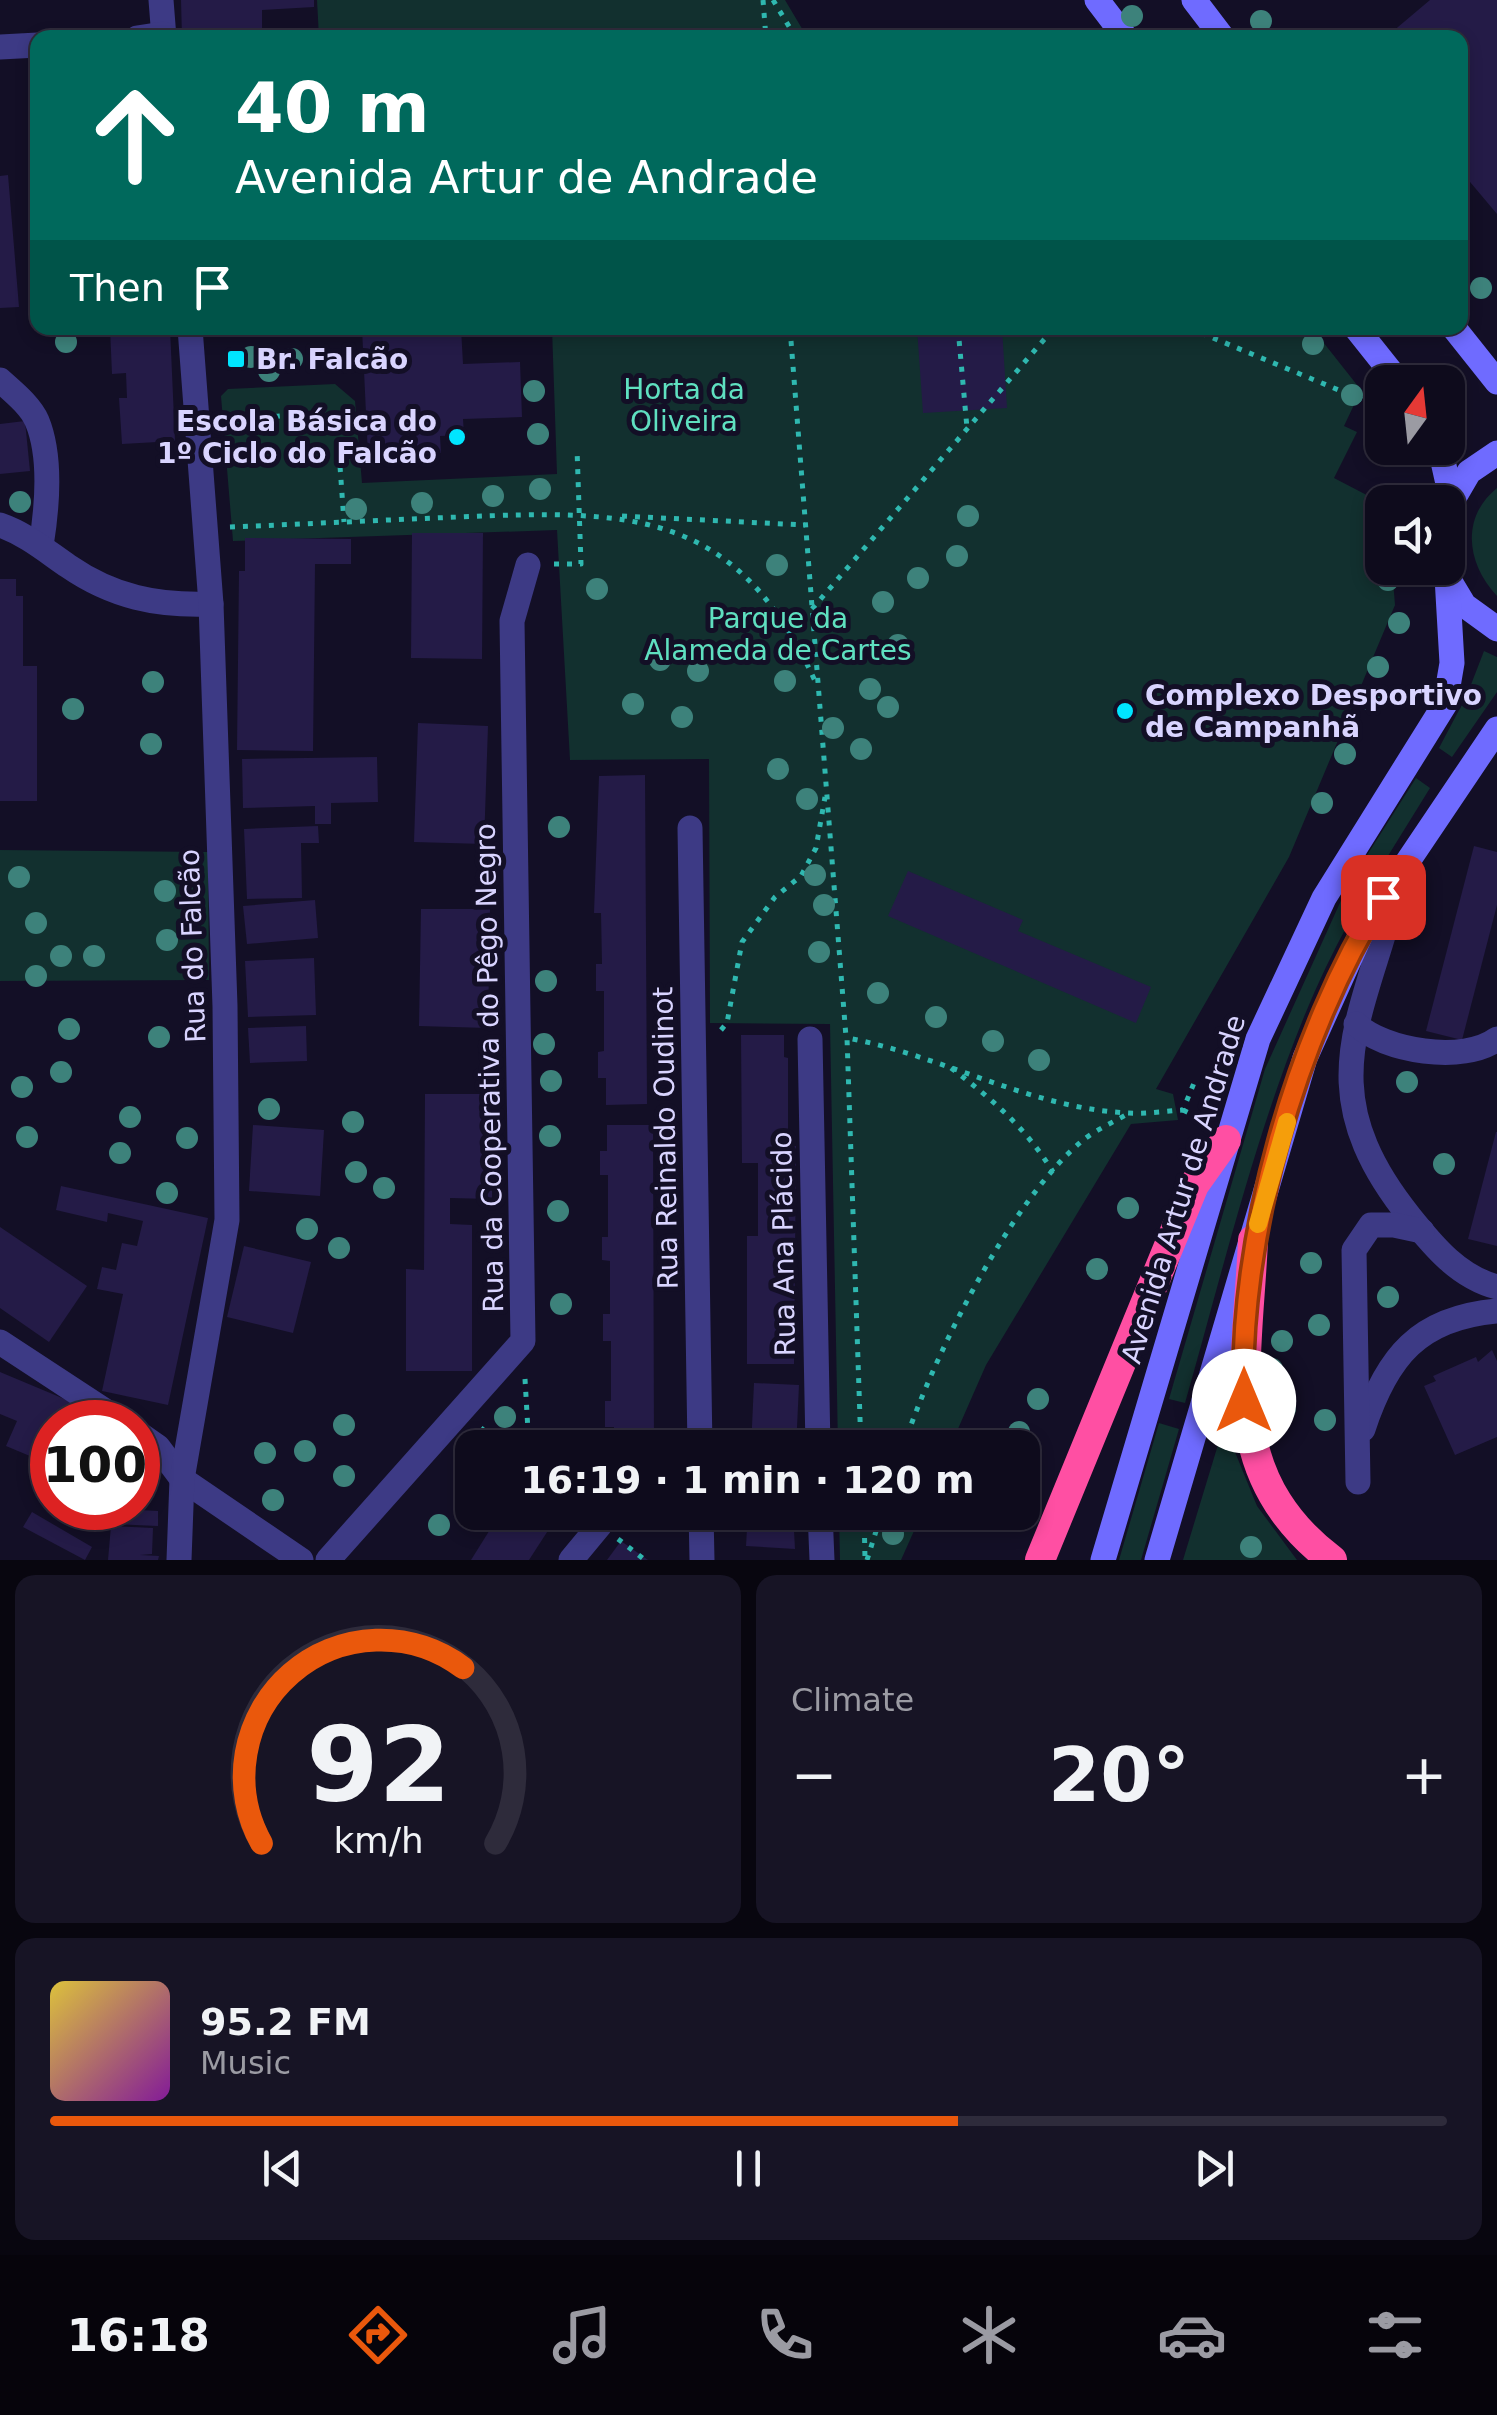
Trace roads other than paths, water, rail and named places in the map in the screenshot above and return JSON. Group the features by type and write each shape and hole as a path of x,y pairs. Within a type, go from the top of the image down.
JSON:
{"highway":[{"path":"1040,1560 1194,1184 1226,1140"},
{"path":"1253,1240 1242,1364 1244,1407 1267,1484 1294,1524 1332,1560"}],"main road":[{"path":"1097,0 1120,30"},
{"path":"1194,0 1217,30"},
{"path":"1362,335 1385,365"},
{"path":"1460,335 1497,382"},
{"path":"1461,485 1470,472 1497,453"},
{"name":"Avenida Artur de Andrade","path":"1103,1560 1258,1039 1324,898 1445,704 1452,663 1447,585"},
{"path":"1453,585 1464,605 1497,629"},
{"path":"1157,1560 1306,1058 1365,925 1497,729"}],"street":[{"path":"161,0 164,30"},
{"path":"0,47 30,45"},
{"name":"Rua do Falcão","path":"179,1560 182,1479 227,1220 225,1006 211,604 191,335"},
{"path":"0,380 28,409 41,438 48,503 41,546"},
{"path":"0,526 41,546 72,569 142,602 211,604"},
{"name":"Rua da Cooperativa do Pêgo Negro","path":"328,1560 523,1340 512,621 528,565"},
{"name":"Rua Reinaldo Oudinot","path":"690,828 700,1430"},
{"path":"1401,869 1388,926 1371,962 1356,1024 1349,1078 1357,1123 1370,1164 1422,1232 1460,1271 1497,1287"},
{"path":"1356,1024 1371,1039 1418,1049 1470,1051 1497,1039"},
{"name":"Rua Ana Plácido","path":"810,1039 818,1430"},
{"path":"1358,1482 1354,1250 1370,1225 1394,1224 1422,1232"},
{"path":"1358,1443 1386,1376 1406,1347 1448,1319 1497,1311"},
{"path":"5,1350 86,1400"},
{"path":"160,1450 182,1479 300,1560"},
{"path":"571,1560 595,1530"},
{"path":"701,1530 702,1560"},
{"path":"821,1530 822,1560"}],"place":[{"name":"Br. Falcão","path":"236,359"},
{"name":"Escola Básica do 1º Ciclo do Falcão","path":"457,437"},
{"name":"Complexo Desportivo de Campanhã","path":"1125,711"}],"park label":[{"name":"Horta da Oliveira","path":"684,405"},
{"name":"Parque da Alameda de Cartes","path":"778,634"}]}
